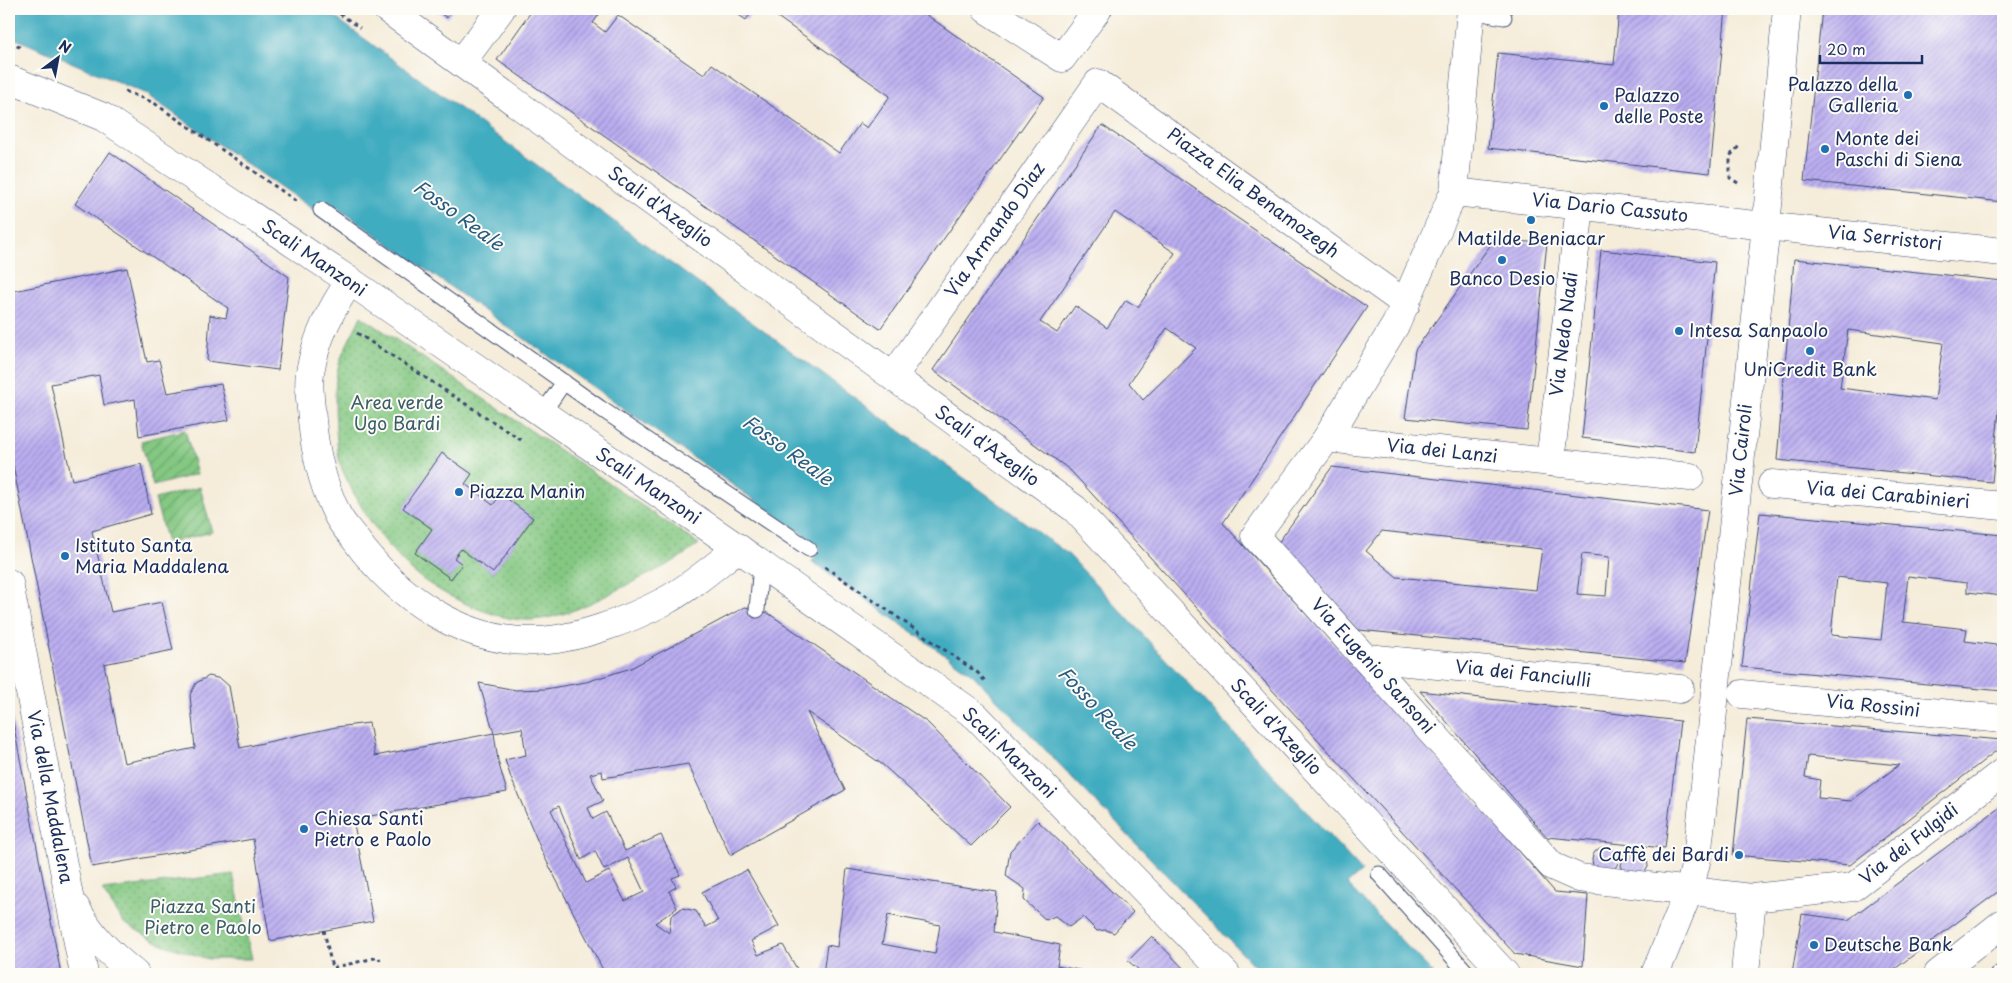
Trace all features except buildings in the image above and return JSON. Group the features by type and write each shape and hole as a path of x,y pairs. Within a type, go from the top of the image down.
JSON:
{"street":[{"name":"Scali d'Azeglio","path":"387,9 1075,510 1505,974"},
{"path":"462,62 501,9"},
{"path":"986,9 1062,58 1098,9"},
{"name":"Via Cairoli","path":"1655,974 1689,891 1697,858 1766,226 1787,9"},
{"path":"1327,438 1401,314 1454,192 1471,10"},
{"name":"Scali Manzoni","path":"9,79 103,118 350,281 738,548 976,716 1226,974"},
{"name":"Via Armando Diaz","path":"893,377 1098,83"},
{"name":"Piazza Elia Benamozegh","path":"1098,83 1401,314"},
{"name":"Via Dario Cassuto","path":"1454,192 1766,226"},
{"name":"Via Nedo Nadi","path":"1550,462 1580,207"},
{"name":"Via Serristori","path":"1766,226 2003,252"},
{"path":"350,281 328,320 310,369 310,401 314,440 323,478 338,516 366,555 395,585 418,603 441,617 491,637 535,642 575,636 665,601 738,548"},
{"name":"Via dei Lanzi","path":"1327,438 1690,477"},
{"name":"Via Eugenio Sansoni","path":"1327,438 1255,536 1367,658 1552,866 1579,878 1689,891"},
{"name":"Via dei Carabinieri","path":"1772,484 2003,506"},
{"name":"Via della Maddalena","path":"9,583 18,676 68,894"},
{"name":"Via dei Fanciulli","path":"1367,658 1680,689"},
{"name":"Via Rossini","path":"1742,694 2003,719"},
{"name":"Via dei Fulgidi","path":"1689,891 1752,898 1853,887 2003,772"},
{"path":"68,894 84,974"},
{"path":"68,894 92,934 107,951 136,974"},
{"path":"1745,974 1752,898"},
{"path":"1938,974 2003,924"}],"lane":[{"path":"1471,10 1504,17"},
{"path":"321,210 564,382 809,549"},
{"path":"542,414 564,382"},
{"path":"757,610 761,564"},
{"path":"1380,874 1468,974"},
{"path":"1999,974 2003,971"}],"path":[{"path":"333,9 365,32"},
{"path":"324,930 332,968 378,957 380,961"}],"green space":[{"name":"Area verde Ugo Bardi","path":"361,316 699,544 667,565 596,601 558,615 531,620 500,616 483,611 448,595 419,577 392,550 378,532 354,494 340,463 335,402 337,372 341,357","holes":["442,453 472,474 465,484 493,505 501,495 533,518 493,573 461,549 454,558 415,553 432,529 403,508"]},
{"path":"185,430 197,474 153,486 141,441"},
{"path":"200,487 212,532 167,543 155,499"},
{"name":"Piazza Santi Pietro e Paolo","path":"233,874 252,959 208,959 161,944 124,923 102,890"}],"water":[{"name":"Fosso Reale","path":"9,9 324,9 1068,554 1362,871 1347,884 1434,974 1262,974 972,674 812,562 821,547 325,199 314,210 144,93 9,36"}],"place":[{"name":"Palazzo della Galleria","path":"1908,95"},
{"name":"Palazzo delle Poste","path":"1604,106"},
{"name":"Monte dei Paschi di Siena","path":"1825,149"},
{"name":"Matilde Beniacar","path":"1531,220"},
{"name":"Banco Desio","path":"1502,260"},
{"name":"Intesa Sanpaolo","path":"1679,331"},
{"name":"UniCredit Bank","path":"1810,351"},
{"name":"Piazza Manin","path":"459,492"},
{"name":"Istituto Santa Maria Maddalena","path":"65,556"},
{"name":"Chiesa Santi Pietro e Paolo","path":"304,829"},
{"name":"Caffè dei Bardi","path":"1739,855"},
{"name":"Deutsche Bank","path":"1814,945"}]}
